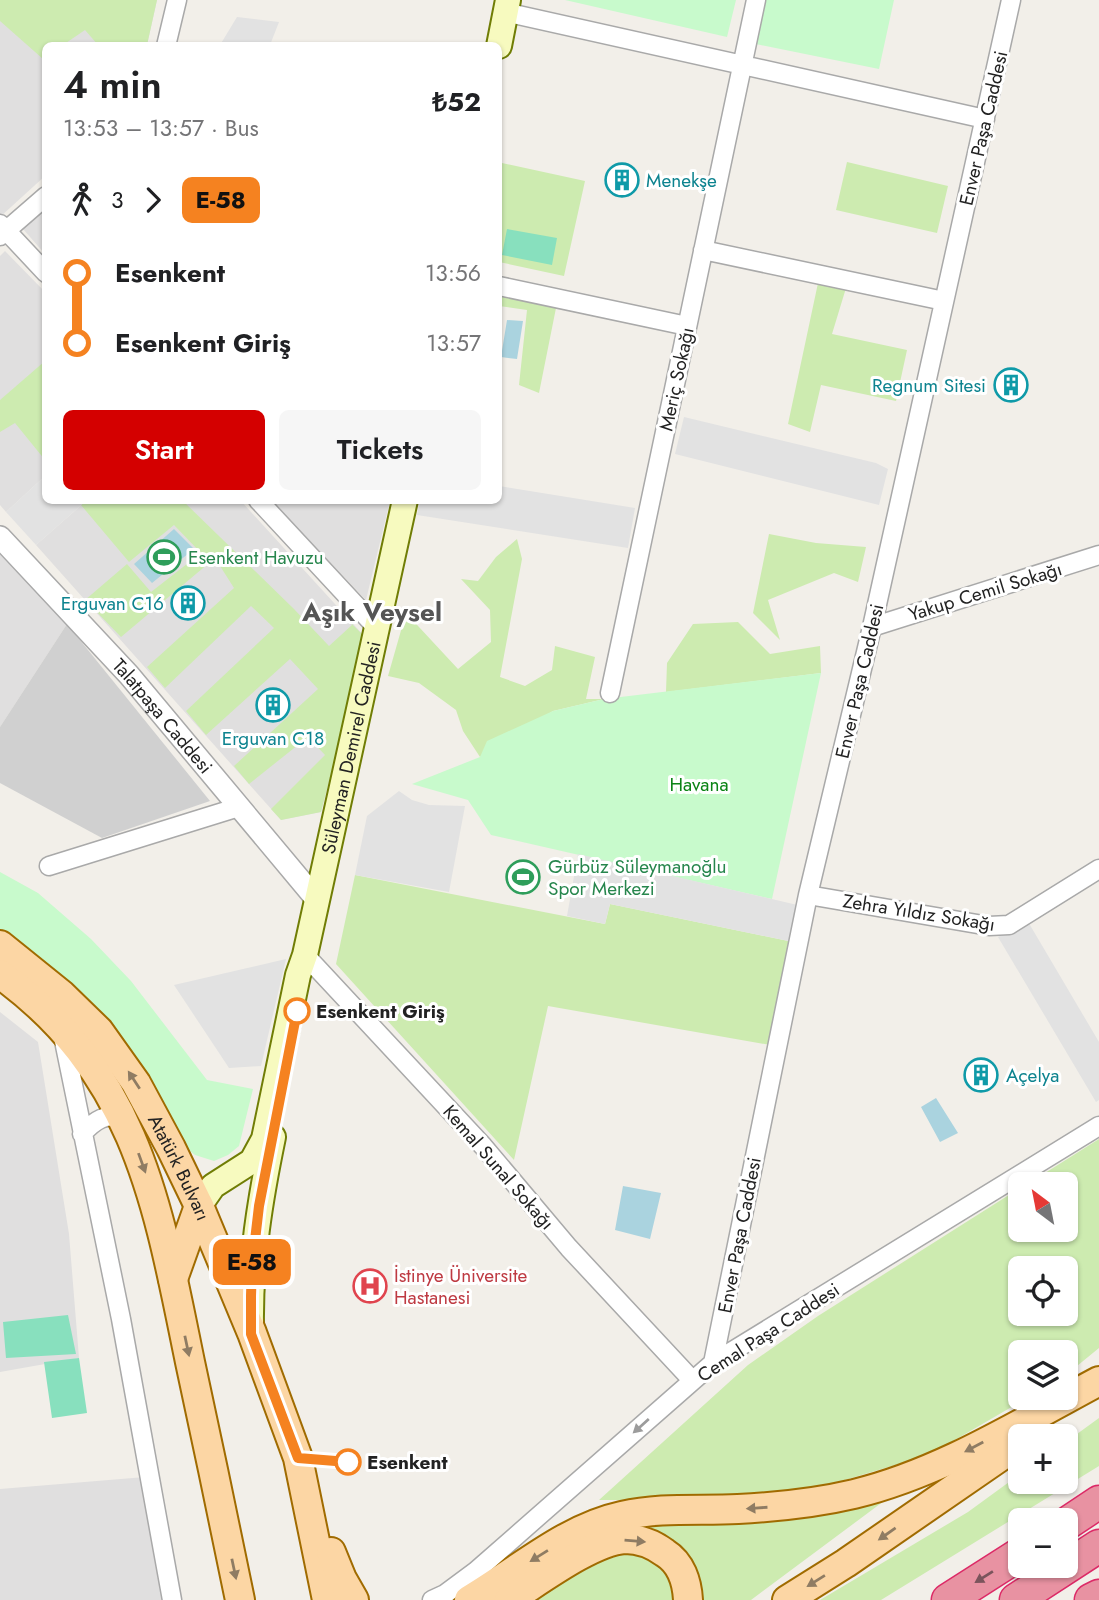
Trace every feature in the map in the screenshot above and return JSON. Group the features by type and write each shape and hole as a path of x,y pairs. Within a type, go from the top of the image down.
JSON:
{"highway":[{"path":"1078,1516 1099,1502"},
{"path":"1016,1600 1099,1546"},
{"path":"947,1600 1008,1562"},
{"path":"1091,1600 1099,1596"}],"main road":[{"path":"500,42 507,6"},
{"name":"Süleyman Demirel Caddesi","path":"199,1206 209,1190 251,1160 264,1139 298,975 305,955 404,504"},
{"name":"Atatürk Bulvarı","path":"0,945 74,1005 114,1049 136,1083 171,1148 199,1206 298,1458 335,1595"},
{"name":"Süleyman Demirel Caddesi","path":"251,1334 252,1266 256,1226 304,975 305,955"},
{"name":"Atatürk Bulvarı","path":"0,974 60,1026 97,1074 136,1145 152,1192 173,1279 240,1600"},
{"path":"171,1148 200,1173 224,1177"},
{"path":"173,1279 199,1206"},
{"path":"1046,1424 1099,1383"},
{"path":"469,1600 567,1538 620,1516 659,1510 737,1510 780,1506 819,1502 867,1491 959,1455 1099,1383"},
{"path":"787,1600 1008,1451"},
{"path":"509,1600 594,1547 624,1539 650,1542 671,1556 682,1571 688,1600"}],"street":[{"path":"167,42 177,0"},
{"name":"Meriç Sokağı","path":"610,693 755,0"},
{"name":"Enver Paşa Caddesi","path":"713,1363 808,895 872,627 1011,0"},
{"path":"507,6 742,65 985,119"},
{"path":"42,199 2,230 42,269"},
{"path":"703,250 944,301"},
{"path":"502,287 687,326"},
{"path":"262,504 377,628"},
{"name":"Talatpaşa Caddesi","path":"0,537 129,675 317,900"},
{"name":"Yakup Cemil Sokağı","path":"872,627 1099,555"},
{"path":"49,866 239,807"},
{"name":"Zehra Yıldız Sokağı","path":"808,895 989,926 1009,925 1099,869"},
{"name":"Kemal Sunal Sokağı","path":"305,955 483,1146 569,1248 692,1380"},
{"path":"60,1026 121,1319 172,1600"},
{"path":"77,1103 114,1049"},
{"path":"82,1134 101,1118 114,1117 124,1121"},
{"name":"Cemal Paşa Caddesi","path":"432,1600 476,1572 713,1363 1099,1126"},
{"path":"335,1595 359,1595 368,1600"}],"shaded area":[{"path":"0,0 157,0 148,42 42,42 42,179 0,217"},
{"path":"237,17 279,22 271,42 222,42"},
{"path":"42,212 42,251 23,229"},
{"path":"5,251 42,289 42,479 6,512 0,505 0,256"},
{"path":"684,417 876,463 888,469 879,505 675,454"},
{"path":"42,479 42,504 83,504 36,545 6,512"},
{"path":"502,486 635,508 628,548 417,515 419,504 502,504"},
{"path":"83,504 244,504 366,638 321,812 281,820 36,545"},
{"path":"275,504 389,504 366,600"},
{"path":"0,553 67,624 0,727"},
{"path":"67,624 210,801 102,838 0,783 0,727"},
{"path":"399,791 412,800 429,805 465,806 449,892 355,875 367,816"},
{"path":"578,854 806,907 798,943 610,904 605,924 567,916"},
{"path":"1027,920 1099,1042 1099,1100 1096,1102 998,937"},
{"path":"286,959 261,1066 229,1068 174,985"},
{"path":"0,1012 38,1042 69,1234 79,1358 0,1372"},
{"path":"145,1477 163,1600 0,1600 0,1489"}],"green space":[{"path":"0,0 157,0 148,42 95,42 85,30 67,42 42,42 42,58 0,21"},
{"path":"565,0 736,0 727,37"},
{"path":"760,0 894,0 879,69 751,43"},
{"path":"847,162 948,186 937,233 836,210"},
{"path":"502,163 585,181 564,276 502,263"},
{"path":"507,229 557,238 552,265 502,255"},
{"path":"818,283 846,288 832,334 907,350 896,401 821,385 810,432 788,424"},
{"path":"502,292 557,303 539,393 519,385 527,310 502,306"},
{"path":"42,364 42,456 15,423 0,432 0,400"},
{"path":"186,504 329,646 352,625 351,623 366,638 321,812 281,820 271,809 325,755 308,737 249,784 234,766 318,689 290,659 206,735 186,711 274,628 251,606 165,688 147,667 234,588 215,558 121,637 85,600 127,564 151,592 201,553 174,525 129,562 81,505"},
{"path":"769,534 816,543 866,547 858,582 834,573 768,600 780,640 753,613"},
{"path":"517,539 522,559 500,677 525,686 552,670 555,646 595,657 586,699 604,699 553,711 480,757 463,731 456,710 419,683 388,676 406,613 458,669 491,642 490,610 461,579 478,581 496,557"},
{"path":"738,622 770,654 820,646 821,673 666,692 667,663 693,624"},
{"name":"Havana","path":"821,673 772,899 491,835 468,800 412,784 480,757 487,741 553,711 604,699"},
{"path":"0,872 38,893 91,939 131,981 207,1080 253,1089 239,1146 214,1161 195,1155 179,1142 25,948 0,931"},
{"path":"355,875 605,924 610,904 798,943 776,1046 548,1006 514,1160 336,964"},
{"path":"1099,1139 1099,1348 1078,1365 1078,1340 1008,1340 1008,1409 929,1455 811,1490 599,1500 748,1365 818,1316 1008,1196 1008,1242 1078,1242 1078,1172 1047,1172"},
{"path":"68,1315 76,1354 6,1358 3,1322"},
{"path":"79,1358 87,1413 52,1418 44,1362"},
{"path":"1099,1418 1099,1466 1078,1479 1078,1433"},
{"path":"1008,1483 1008,1494 1053,1494 1031,1508 1008,1508 1008,1522 881,1600 820,1600 968,1512"},
{"path":"884,1501 751,1600 701,1600 684,1558 671,1542 650,1527 651,1521 827,1509"},
{"path":"637,1547 672,1570 675,1600 529,1600 600,1556"}],"water":[{"path":"507,320 523,321 517,359 502,357"},
{"name":"Esenkent Havuzu","path":"174,529 194,549 152,583 134,564"},
{"path":"936,1098 958,1133 940,1142 921,1107"},
{"path":"623,1186 661,1193 650,1239 615,1230"}],"bus line":[{"name":"E-58","path":"297,1011 259,1206 252,1266 251,1334 298,1458 348,1462"}],"place":[{"name":"Menekşe","path":"622,180"},
{"name":"Regnum Sitesi","path":"1011,385"},
{"name":"Esenkent Havuzu","path":"164,557"},
{"name":"Erguvan C16","path":"188,603"},
{"name":"Erguvan C18","path":"273,705"},
{"name":"Gürbüz Süleymanoğlu Spor Merkezi","path":"523,877"},
{"name":"Esenkent Giriş","path":"297,1011"},
{"name":"Açelya","path":"981,1075"},
{"name":"İstinye Üniversite Hastanesi","path":"370,1286"},
{"name":"Esenkent","path":"348,1462"}],"district":[{"name":"Aşık Veysel","path":"372,612"}]}
